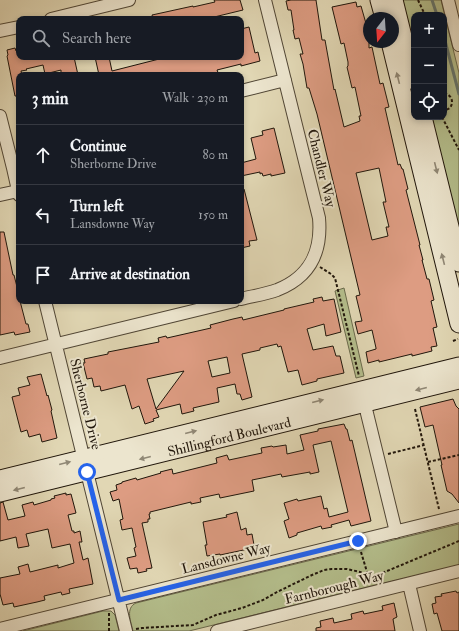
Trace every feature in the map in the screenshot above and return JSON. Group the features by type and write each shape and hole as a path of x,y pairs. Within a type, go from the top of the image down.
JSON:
{"street":[{"path":"63,16 129,0"},
{"name":"Chandler Way","path":"244,298 276,290 298,279 312,262 319,240 320,230 319,218 265,0"},
{"path":"379,0 382,12"},
{"path":"394,0 411,69"},
{"path":"448,0 459,45"},
{"path":"0,31 16,28"},
{"path":"392,48 459,263"},
{"path":"244,90 285,80"},
{"path":"0,116 14,147 16,170"},
{"path":"423,120 423,149 458,332"},
{"path":"0,195 16,193"},
{"name":"Sherborne Drive","path":"46,304 119,600 130,631"},
{"path":"0,358 222,304"},
{"name":"Shillingford Boulevard","path":"0,493 86,465 459,366"},
{"name":"Shillingford Boulevard","path":"362,391 459,380"},
{"path":"362,391 396,532"},
{"name":"Shillingford Boulevard","path":"0,479 86,465"},
{"name":"Lansdowne Way","path":"0,630 459,516"},
{"name":"Farnborough Way","path":"217,631 459,572"},
{"path":"409,584 420,631"}],"path":[{"path":"418,0 424,12"},
{"path":"447,94 451,96 453,102 450,108 447,110"},
{"path":"444,120 459,150"},
{"path":"312,262 335,278 362,391"},
{"path":"453,341 458,332"},
{"path":"415,409 440,510"},
{"path":"388,454 424,445"},
{"path":"428,462 459,455"},
{"path":"358,541 373,592"},
{"path":"130,631 142,628 193,625 216,615 242,608 263,600 312,574 324,570 347,570 360,572 369,576 375,576 459,541"}],"green space":[{"path":"400,0 441,0 444,12 411,12 411,46"},
{"path":"447,24 459,73 459,241 429,120 447,120"},
{"path":"344,288 364,376 356,378 335,291"},
{"path":"459,524 459,565 189,631 133,631 130,620 130,612 133,605 136,603"},
{"path":"103,611 111,611 115,615 119,631 23,631"}],"building":[{"path":"214,0 240,0 243,10 218,16 152,15 193,6 215,2"},
{"path":"316,0 322,40 325,40 334,90 335,89 344,127 360,121 359,116 361,116 355,87 352,88 347,67 348,62 344,43 341,44 332,7 356,2 357,7 361,6 363,13 363,48 372,48 380,84 383,83 389,107 385,108 398,165 400,164 403,169 408,189 406,190 420,245 422,260 427,279 429,279 434,300 431,301 437,327 433,328 437,346 431,347 432,351 412,356 412,354 379,362 379,360 368,363 366,352 376,349 372,330 358,334 355,322 362,321 356,296 360,295 317,114 309,88 307,88 300,54 303,54 299,38 295,39 291,10 288,10 286,1","holes":["379,168 386,202 383,202 389,227 386,227 388,236 372,240 356,173"]},
{"path":"249,27 255,53 258,52 260,61 217,70 218,72 98,72 96,60 110,60 112,71 155,60 244,60 244,28"},
{"path":"15,48 16,60 75,60 77,72 61,72 61,70 45,72 43,65 26,69 27,70 21,72 16,72 15,96 7,50"},
{"path":"274,128 285,173 263,176 260,172 244,175 244,162 256,159 251,138 263,135 262,131"},
{"path":"244,189 257,240 249,241 250,246 244,247"},
{"path":"0,232 4,232 16,283 16,304 21,304 26,324 28,324 30,332 15,335 14,332 0,335"},
{"path":"322,297 323,301 334,299 341,332 326,336 324,324 307,329 313,350 333,346 336,356 340,356 344,373 317,379 317,381 302,385 298,370 288,372 281,346 278,347 277,344 260,348 260,350 242,354 252,397 242,400 240,394 237,394 235,384 217,388 219,402 193,408 194,411 182,414 180,404 156,410 159,417 153,419 154,421 145,424 139,406 132,409 125,385 101,391 100,386 94,387 92,378 87,379 83,363 85,363 84,359 108,354 108,352 159,342 158,338 166,336 167,338 211,328 210,325 233,319 242,317 243,320 284,310 314,302 313,299","holes":["227,357 230,373 212,377 208,361","184,371 156,409 147,379"]},
{"path":"41,374 52,410 57,438 42,442 40,434 29,437 27,430 21,432 12,397 20,395 18,388 30,385 27,377"},
{"path":"453,399 459,409 459,503 452,494 447,491 433,425 425,427 420,407"},
{"path":"344,424 350,441 352,440 371,521 351,526 349,520 331,525 332,527 322,529 321,526 297,533 297,535 289,538 284,521 289,519 284,503 297,499 298,501 321,496 324,509 327,508 329,517 348,512 331,441 313,445 319,472 310,474 310,472 282,477 281,474 252,480 254,491 220,498 219,494 200,498 201,502 191,504 191,502 150,512 150,519 148,519 148,522 142,523 152,568 138,573 137,568 130,569 127,558 136,556 134,548 136,547 132,528 122,530 120,520 123,519 119,499 113,501 110,492 117,490 116,485 136,478 137,480 172,469 173,474 217,463 216,458 227,455 229,460 262,453 261,448 286,445 287,454 304,450 300,435 318,431 318,429"},
{"path":"66,493 66,495 71,494 76,513 68,515 72,531 74,531 74,533 80,531 82,542 79,542 83,560 88,558 93,584 69,589 70,593 62,595 61,592 44,596 45,600 37,602 14,607 13,603 3,605 0,594 0,578 20,574 18,567 28,564 30,572 58,565 58,568 74,563 70,544 52,548 48,529 26,534 29,546 18,548 16,537 0,541 0,503 3,502 8,520 25,516 22,505 33,502 34,505 51,500 55,498 54,496"},
{"path":"237,512 241,530 246,528 247,535 252,534 254,545 253,548 220,555 207,556 205,545 207,545 203,522 227,517 226,515"},
{"path":"456,591 457,593 459,592 459,631 442,631 437,613 434,614 432,604 436,603 435,597 442,596 441,594"},
{"path":"394,603 397,617 393,619 395,631 316,631 316,628 321,627 320,621 333,618 334,623 352,619 351,614 363,611 364,614 383,610 382,606"}],"waterway":[{"path":"432,0 436,12"},
{"path":"447,48 459,94"}],"route":[{"path":"87,472 119,600 358,541"}]}
